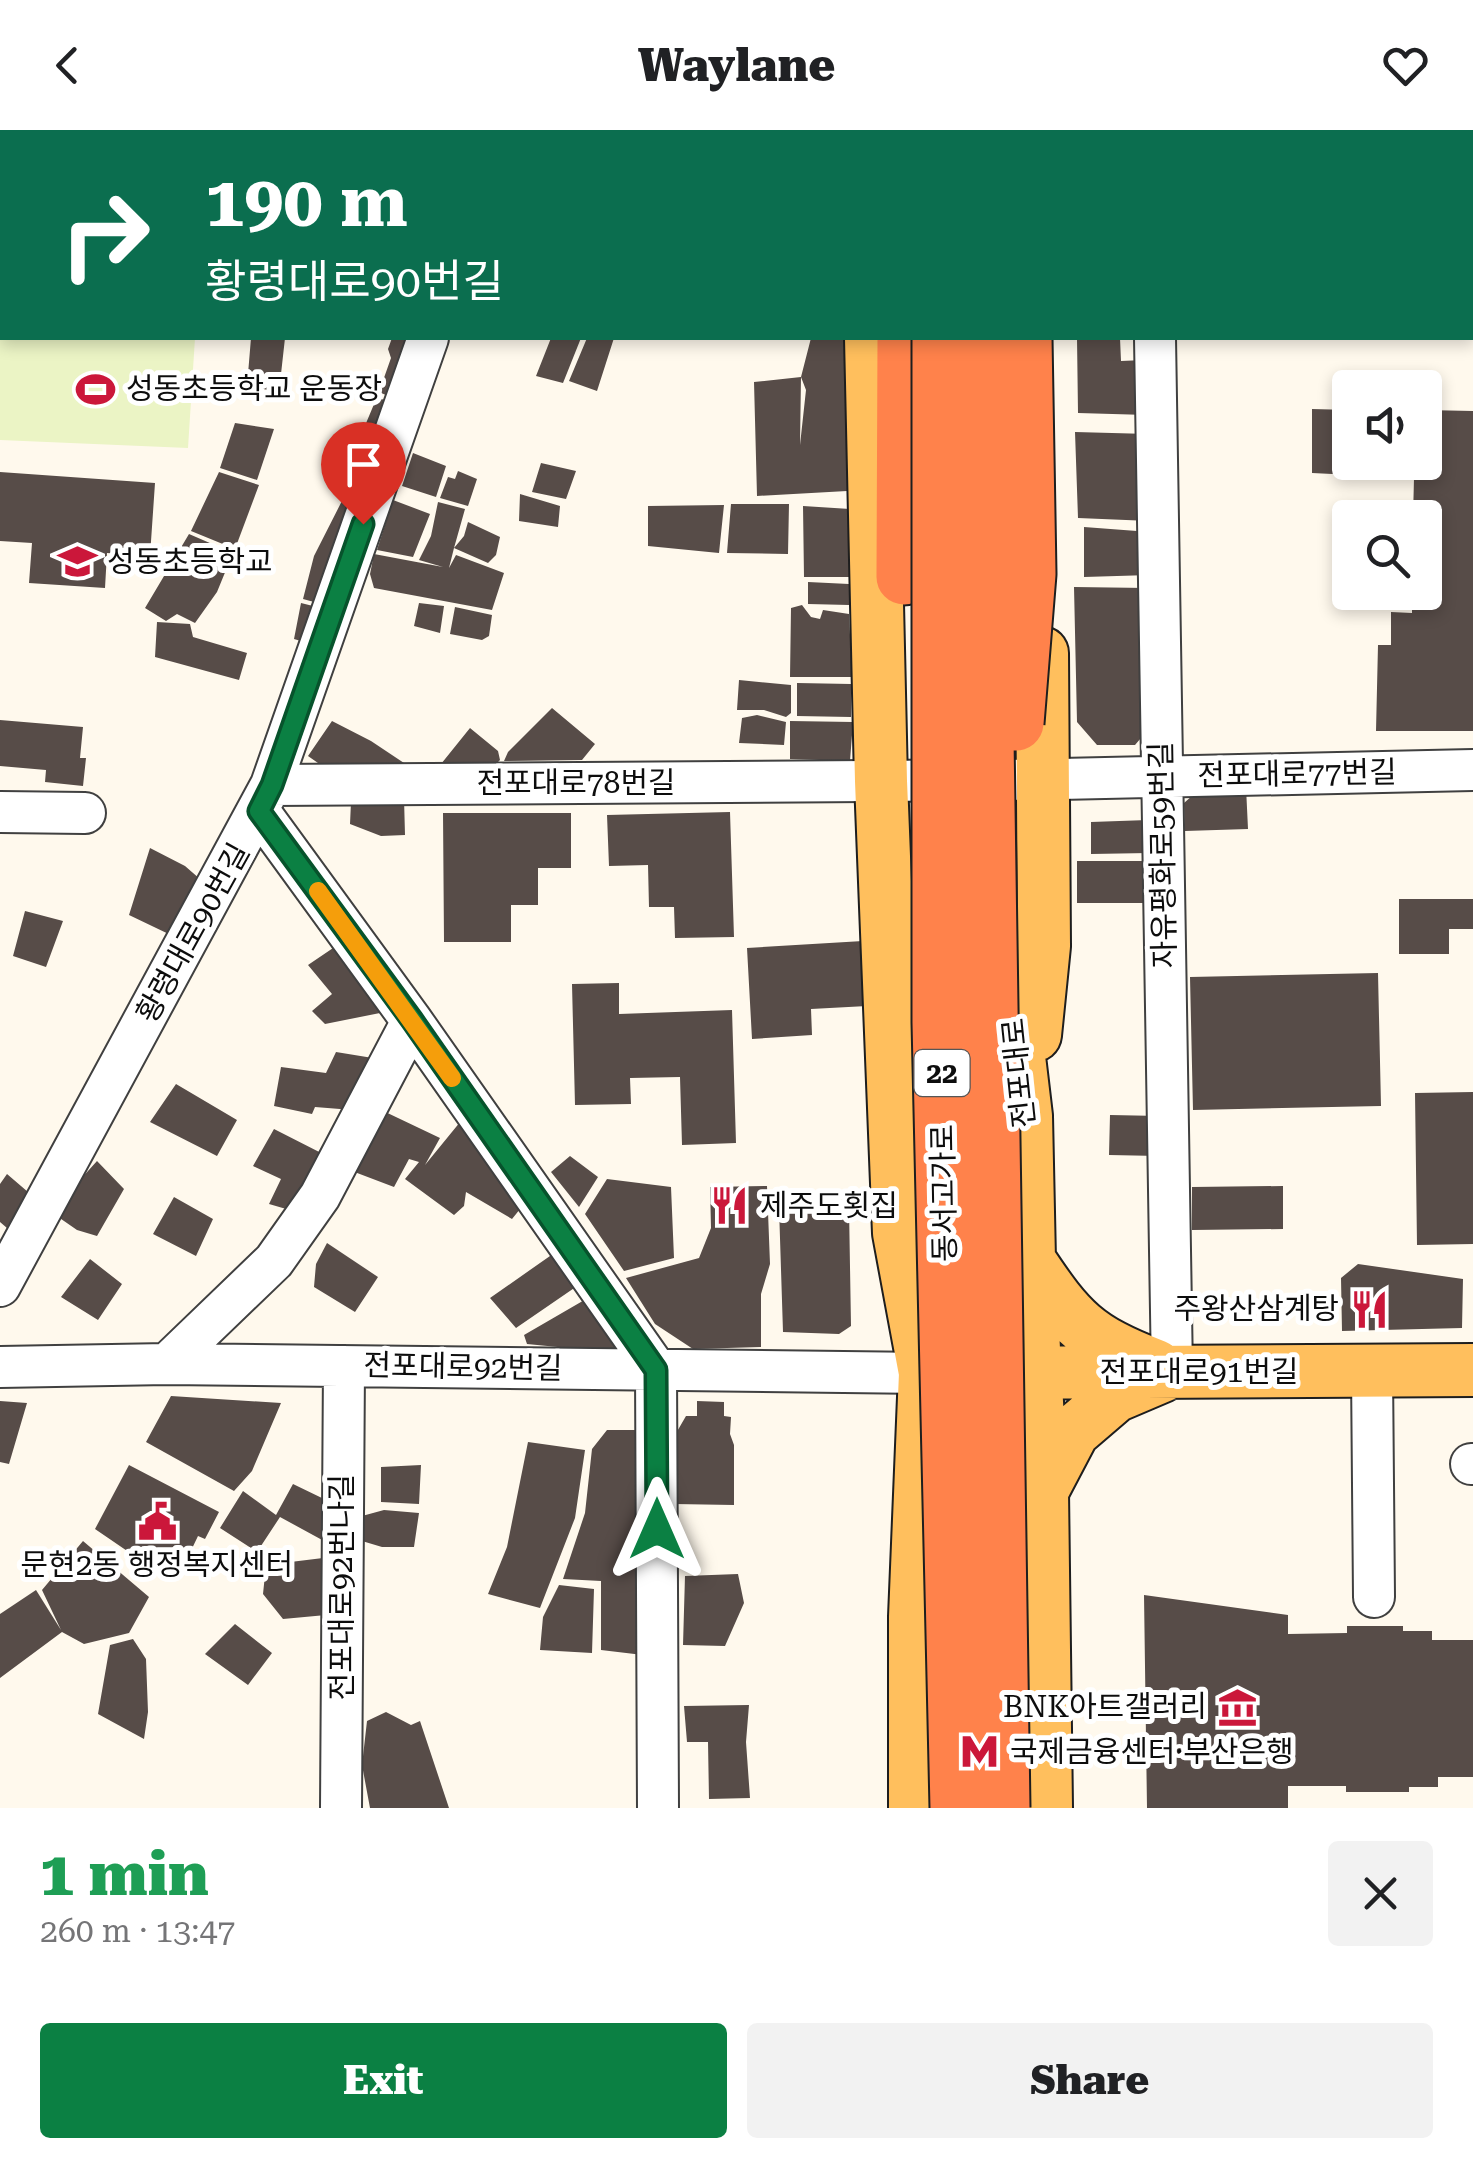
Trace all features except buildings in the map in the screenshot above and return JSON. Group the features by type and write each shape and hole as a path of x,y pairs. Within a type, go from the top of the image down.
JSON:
{"highway":[{"path":"905,340 904,577 966,1023"},
{"name":"동서고가로","path":"940,340 1002,1808"},
{"name":"동서고가로","path":"958,1808 966,1023 980,340"},
{"path":"966,1023 1028,574 1024,340"}],"main road":[{"path":"871,340 905,781 926,1374 915,1616 915,1808"},
{"path":"905,781 925,340"},
{"name":"전포대로","path":"1006,340 1027,780 1008,968 1026,1116 1029,1260 1042,1491 1046,1808"},
{"path":"1027,780 1038,340"},
{"path":"1029,1260 1063,1311 1108,1347 1172,1372"},
{"name":"전포대로91번길","path":"926,1374 1473,1370"},
{"path":"1042,1491 1073,1432 1115,1396 1172,1372"},
{"path":"915,1616 944,1586 1001,1585 1044,1645"}],"street":[{"name":"황령대로90번길","path":"0,1286 265,798 427,340"},
{"name":"자유평화로59번길","path":"1154,340 1172,1372"},
{"name":"전포대로77번길","path":"905,781 1473,770"},
{"name":"전포대로78번길","path":"265,798 905,781"},
{"path":"265,798 412,1020 656,1370 658,1808"},
{"path":"0,812 86,813"},
{"path":"167,1364 274,1261 320,1196 412,1020"},
{"name":"전포대로92번길","path":"0,1367 167,1364 926,1374"},
{"name":"전포대로92번나길","path":"341,1808 344,1366"},
{"path":"1372,1371 1374,1598"}],"green space":[{"name":"성동초등학교 운동장","path":"0,340 195,340 188,448 0,440"}],"slow traffic":[{"path":"318,891 452,1078"}],"place":[{"name":"성동초등학교 운동장","path":"96,389"},
{"name":"성동초등학교","path":"77,562"},
{"name":"제주도횟집","path":"730,1206"},
{"name":"주왕산삼계탕","path":"1369,1309"},
{"name":"문현2동 행정복지센터","path":"157,1521"},
{"name":"BNK아트갤러리","path":"1237,1707"},
{"name":"국제금융센터·부산은행","path":"980,1752"}],"route":[{"path":"363,524 272,785 259,811 412,1020 656,1370 657,1529"}]}
